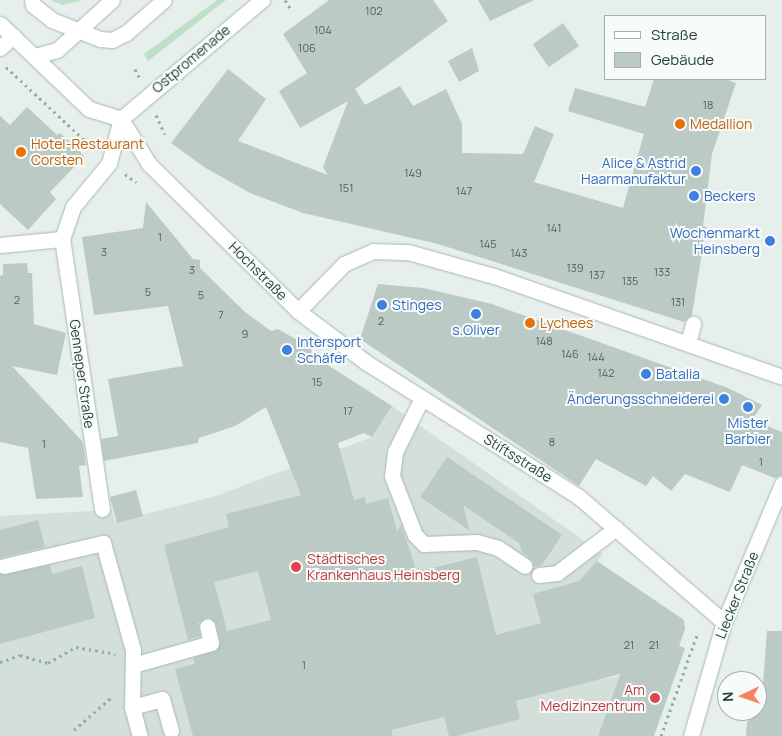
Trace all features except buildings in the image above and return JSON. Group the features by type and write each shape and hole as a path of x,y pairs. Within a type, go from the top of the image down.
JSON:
{"street":[{"path":"32,0 33,5 52,20 79,31 112,40 126,33 164,0"},
{"path":"35,56 57,50 112,0"},
{"name":"Ostpromenade","path":"121,119 262,0"},
{"path":"0,24 88,109 121,119"},
{"path":"0,48 13,36"},
{"name":"Genneper Straße","path":"102,509 62,240 73,206 110,163 121,119"},
{"name":"Hochstraße","path":"121,119 148,164 298,311 344,264 373,251 408,252 494,276 782,377"},
{"path":"0,245 62,240"},
{"name":"Stiftsstraße","path":"298,311 366,363 579,497 724,622"},
{"path":"688,343 693,324"},
{"path":"422,398 395,452 392,476 415,535 424,544 477,542 498,548 525,566"},
{"name":"Liecker Straße","path":"691,736 724,622 782,484"},
{"path":"539,575 557,573 616,528"},
{"path":"4,566 104,543 133,650 132,707 140,736"},
{"path":"133,665 211,643 207,626"},
{"path":"132,707 162,698 171,731"}],"path":[{"path":"285,0 292,11"},
{"path":"0,62 110,163"},
{"path":"0,662 20,655 48,663 76,647 99,654 118,654"},
{"path":"74,730 117,693"}],"shaded area":[{"name":"Städtisches Krankenhaus Heinsberg","path":"392,406 603,554 588,574 596,680 619,676 598,736 0,736 0,516 112,510 115,522 216,496 372,437"}],"green space":[{"path":"50,0 82,0 63,5"},
{"path":"217,0 226,0 148,61 144,54"}],"place":[{"name":"Medallion","path":"680,124"},
{"name":"Hotel-Restaurant Corsten","path":"21,152"},
{"name":"Alice & Astrid Haarmanufaktur","path":"696,171"},
{"name":"Beckers","path":"694,196"},
{"name":"Wochenmarkt Heinsberg","path":"770,241"},
{"name":"Stinges","path":"382,305"},
{"name":"s.Oliver","path":"476,314"},
{"name":"Lychees","path":"530,323"},
{"name":"Intersport Schäfer","path":"287,350"},
{"name":"Batalia","path":"646,374"},
{"name":"Änderungsschneiderei","path":"724,399"},
{"name":"Mister Barbier","path":"748,407"},
{"name":"Städtisches Krankenhaus Heinsberg","path":"296,567"},
{"name":"Am Medizinzentrum","path":"655,698"}]}
